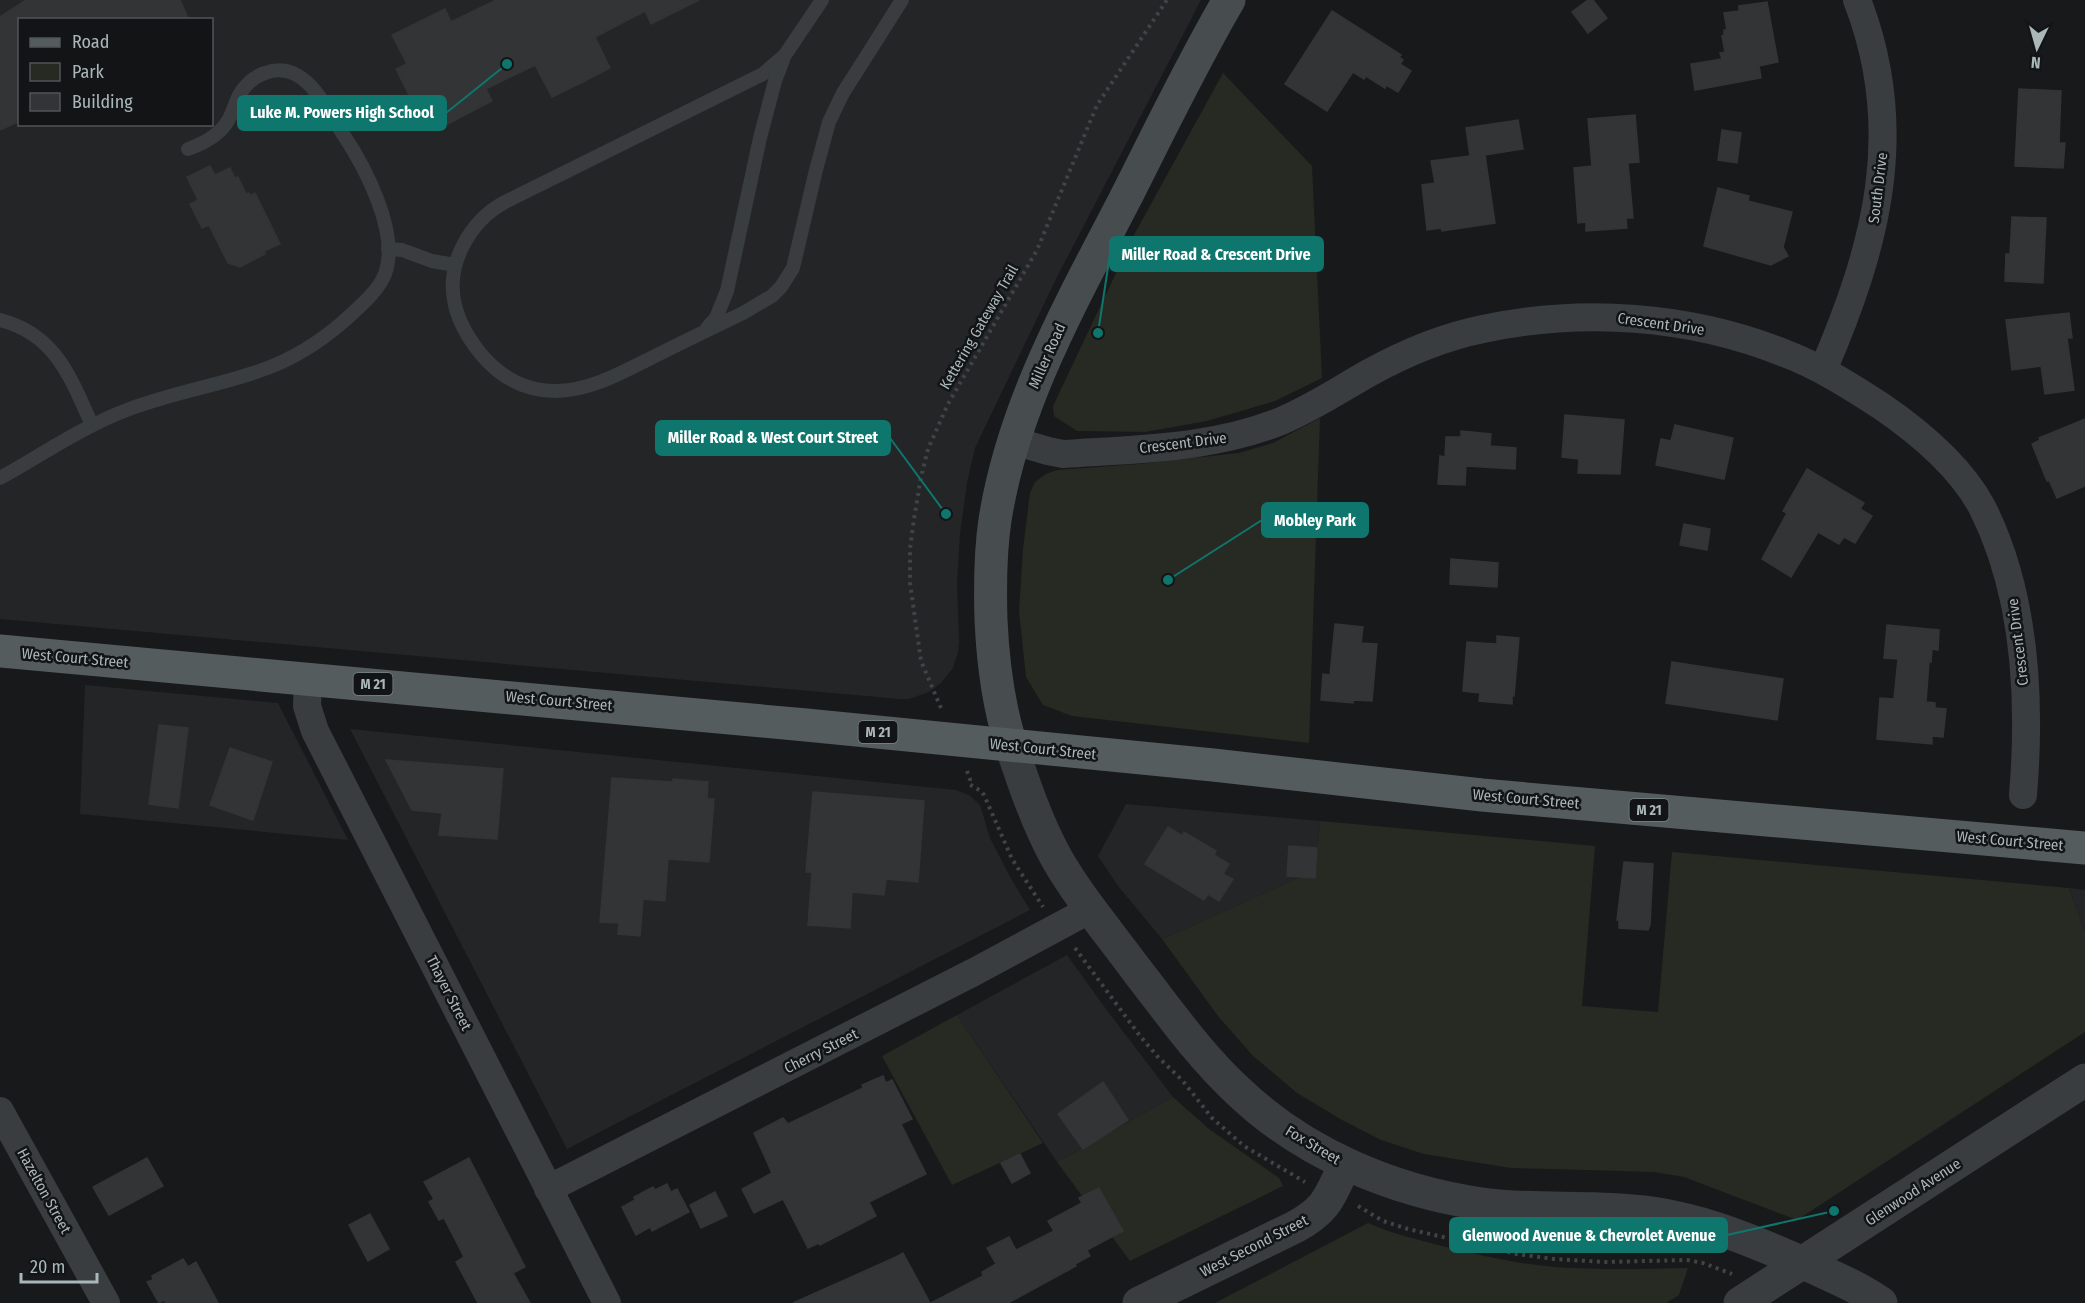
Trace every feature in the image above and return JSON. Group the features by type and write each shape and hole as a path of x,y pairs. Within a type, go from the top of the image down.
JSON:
{"main road":[{"name":"Miller Road","path":"1011,745 994,676 990,586 995,518 1014,441 1034,383 1068,309 1229,0"},
{"name":"West Court Street","path":"0,651 1011,745 1471,794 2085,848"}],"street":[{"name":"South Drive","path":"1823,370 1849,306 1871,236 1882,173 1884,134 1881,94 1869,38 1857,0"},
{"name":"Crescent Drive","path":"1014,441 1063,453 1185,445 1227,439 1286,419 1371,372 1435,343 1479,330 1553,318 1619,317 1721,333 1783,352 1823,370 1870,398 1919,435 1949,464 1973,492 2002,556 2014,597 2025,700 2023,795"},
{"name":"Thayer Street","path":"308,678 307,706 315,731 607,1303"},
{"name":"Fox Street","path":"1011,745 1035,812 1064,871 1197,1048 1249,1102 1274,1121 1345,1164 1406,1187 1483,1204 1633,1211 1694,1221 1734,1234 1803,1263 1857,1288 1881,1303"},
{"name":"Cherry Street","path":"548,1189 988,965 1091,909"},
{"name":"Glenwood Avenue","path":"1740,1303 2085,1080"},
{"name":"Hazelton Street","path":"0,1111 106,1303"},
{"name":"West Second Street","path":"1139,1303 1316,1215 1325,1203 1345,1164"}],"lane":[{"path":"822,0 785,55 774,66 745,84 498,206 474,228 455,265 453,295 462,326 496,370 525,386 555,391 589,386 761,303 782,287 793,268 821,148 834,109 902,0"},
{"path":"699,334 716,318 727,291 764,122 785,55"},
{"path":"0,478 92,425 118,413 160,398 260,371 303,350 338,326 361,306 386,272 388,249 382,214 355,154 313,89 296,73 289,70 274,70 251,81 241,92 223,128 210,139 188,149"},
{"path":"388,249 402,249 432,261 455,265"},
{"path":"0,320 32,334 51,350 67,371 92,425"}],"path":[{"name":"Kettering Gateway Trail","path":"934,691 920,656 910,569 910,549 918,490 928,449 948,404 1042,240 1097,105 1167,0"},
{"path":"970,779 969,784 984,795 1012,859 1046,911"},
{"path":"1361,1208 1383,1221 1408,1229 1529,1256 1611,1262 1679,1259 1707,1264"}],"shaded area":[{"path":"0,0 1201,0 1055,281 975,448 967,483 960,534 957,583 959,641 953,668 941,683 929,692 909,699 0,619"},
{"path":"85,685 278,703 348,840 80,814"},
{"path":"350,729 956,790 969,795 980,805 990,838 1030,910 567,1149"},
{"path":"1126,804 1320,821 1316,870 1162,939 1118,886 1098,856"},
{"path":"2069,888 2085,890 2085,932"},
{"path":"1067,955 1173,1097 1057,1162 957,1015"}],"green space":[{"path":"1223,73 1312,166 1322,378 1275,401 1207,421 1145,432 1077,431 1054,416 1053,406 1135,233"},
{"path":"1320,418 1309,743 1072,716 1043,705 1026,677 1019,611 1023,549 1030,493 1035,482 1057,470 1239,453 1273,443"},
{"path":"1320,821 1595,846 1582,1006 1658,1012 1672,852 2069,888 2085,932 2085,1032 1797,1220 1684,1177 1654,1172 1511,1168 1424,1154 1381,1140 1297,1093 1252,1055 1218,1016 1162,939 1316,870"},
{"path":"957,1015 1043,1143 952,1185 882,1056"},
{"path":"1173,1097 1209,1129 1279,1178 1283,1186 1130,1261 1057,1162"},
{"path":"1368,1223 1442,1246 1527,1264 1588,1269 1688,1268 1679,1295 1666,1303 1215,1303"}],"building":[{"path":"26,0 180,0 188,18 18,18 18,122 0,130 0,17"},
{"path":"496,0 699,0 651,24 645,11 595,37 610,68 581,83 552,97 535,65 486,89 492,101 440,128 429,108 418,113 396,69 407,64 392,35 445,9 451,22"},
{"path":"1588,0 1593,0 1607,18 1588,33 1572,12"},
{"path":"1767,2 1778,62 1759,66 1761,78 1695,90 1691,64 1722,59 1720,53 1725,52 1722,36 1724,30 1727,30 1724,13 1739,11 1739,6"},
{"path":"1332,11 1401,55 1399,57 1403,60 1400,64 1411,71 1398,92 1386,85 1385,88 1366,76 1364,79 1353,72 1327,111 1285,84"},
{"path":"2019,89 2061,91 2059,143 2065,143 2063,168 2015,166"},
{"path":"1635,115 1639,162 1628,163 1633,218 1626,218 1627,228 1586,231 1586,222 1578,223 1574,168 1592,166 1588,119"},
{"path":"1518,120 1523,149 1485,155 1495,223 1442,231 1441,228 1427,230 1422,185 1435,183 1431,161 1470,156 1466,128"},
{"path":"1722,130 1741,133 1737,163 1718,160"},
{"path":"210,166 215,175 230,168 235,178 238,177 246,194 249,193 250,196 255,193 280,244 264,251 265,254 240,267 228,263 209,225 202,228 190,204 198,200 187,177"},
{"path":"1718,188 1749,196 1748,201 1792,212 1783,247 1788,256 1771,265 1704,246"},
{"path":"2012,217 2046,218 2043,283 2005,281 2006,254 2010,254"},
{"path":"2069,313 2072,338 2067,338 2074,390 2045,394 2041,366 2012,370 2006,320"},
{"path":"1565,415 1624,420 1620,474 1578,473 1579,459 1562,457"},
{"path":"2085,419 2085,486 2057,498 2049,480 2047,481 2032,444 2040,440 2039,438"},
{"path":"1675,425 1733,438 1724,479 1656,465 1661,439 1671,441"},
{"path":"1461,431 1491,434 1490,446 1516,448 1515,469 1466,466 1465,485 1438,484 1440,456 1445,457 1446,437 1461,437"},
{"path":"1807,469 1864,503 1860,509 1872,516 1855,543 1844,537 1839,544 1818,532 1791,577 1762,559 1787,513 1783,511"},
{"path":"1684,524 1710,529 1707,550 1680,545"},
{"path":"1451,559 1498,563 1497,587 1450,584"},
{"path":"1335,624 1363,627 1361,643 1377,644 1372,701 1353,700 1353,703 1321,700 1323,674 1330,675"},
{"path":"1887,625 1939,630 1938,650 1932,649 1931,662 1929,662 1926,702 1935,703 1935,708 1946,709 1943,737 1932,736 1932,744 1877,739 1880,698 1894,699 1898,659 1884,658"},
{"path":"1497,636 1519,638 1512,704 1479,701 1480,693 1463,691 1467,642 1497,644"},
{"path":"1672,662 1783,679 1777,720 1666,703"},
{"path":"159,725 188,728 178,808 149,804"},
{"path":"230,748 272,762 253,820 210,805"},
{"path":"386,760 503,769 497,839 439,835 442,813 412,810"},
{"path":"612,778 708,782 707,799 714,799 709,862 668,859 665,901 643,899 640,936 618,934 619,923 600,922"},
{"path":"813,792 924,801 918,882 886,879 884,895 852,892 850,928 808,925 812,872 806,872"},
{"path":"1168,827 1182,836 1184,832 1216,851 1214,855 1229,864 1223,874 1233,879 1219,901 1208,894 1204,900 1145,864"},
{"path":"1289,846 1317,848 1315,878 1287,876"},
{"path":"1624,862 1653,864 1648,930 1619,928 1619,920 1617,920"},
{"path":"883,1076 886,1083 892,1080 912,1119 901,1124 926,1174 869,1202 876,1216 820,1245 819,1243 808,1248 783,1199 754,1213 742,1189 772,1173 754,1133 783,1118 788,1124"},
{"path":"1103,1082 1128,1120 1083,1149 1058,1114"},
{"path":"1020,1154 1030,1173 1012,1183 1001,1163"},
{"path":"147,1158 163,1186 109,1215 93,1187"},
{"path":"469,1158 525,1267 513,1273 530,1303 478,1303 456,1262 464,1257 444,1218 439,1220 429,1202 434,1199 424,1182"},
{"path":"667,1184 671,1192 677,1189 689,1212 652,1231 650,1227 636,1235 622,1207 635,1200 634,1197 653,1187 655,1190"},
{"path":"1099,1188 1123,1231 1087,1250 1090,1256 1075,1264 1076,1266 1008,1303 931,1303 983,1276 982,1272 996,1264 987,1248 1009,1237 1016,1250 1054,1231 1048,1221 1082,1203 1079,1198"},
{"path":"715,1192 727,1216 701,1228 690,1205"},
{"path":"370,1214 389,1249 368,1261 349,1225"},
{"path":"903,1253 930,1303 793,1303 896,1257"},
{"path":"183,1259 188,1267 196,1262 218,1303 166,1303 164,1300 159,1303 147,1282 153,1280 152,1276"}],"place":[{"name":"Luke M. Powers High School","path":"507,64"},
{"name":"Miller Road & Crescent Drive","path":"1098,333"},
{"name":"Miller Road & West Court Street","path":"946,514"},
{"name":"Mobley Park","path":"1168,580"},
{"name":"Glenwood Avenue & Chevrolet Avenue","path":"1834,1211"}]}
